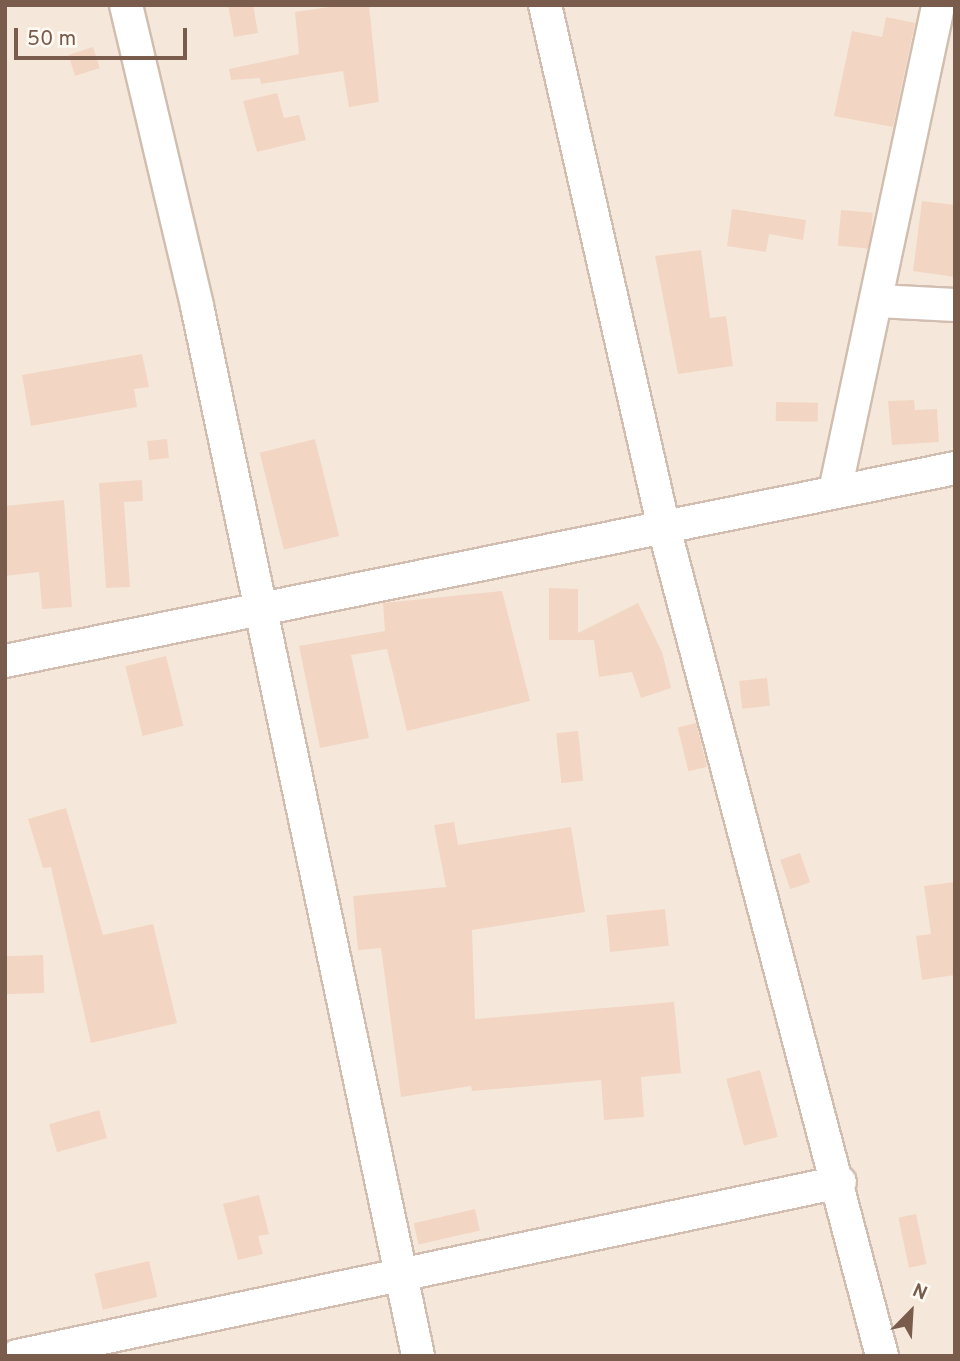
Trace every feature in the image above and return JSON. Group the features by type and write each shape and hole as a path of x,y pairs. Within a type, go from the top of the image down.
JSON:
{"street":[{"path":"126,5 261,612 418,1356"},
{"path":"545,5 663,524 840,1182 882,1356"},
{"path":"835,491 878,301 938,5"},
{"path":"878,301 955,305"},
{"path":"5,661 261,612 663,524 955,468"},
{"path":"17,1356 840,1182"}],"shaded area":[{"path":"5,5 955,5 955,1356 5,1356"}],"building":[{"path":"228,5 253,5 258,33 234,37"},
{"path":"343,5 369,5 379,102 349,107 343,71 261,84 260,78 231,80 229,69 299,54 295,12"},
{"path":"886,17 915,23 893,127 834,116 852,31 882,37"},
{"path":"93,47 100,68 75,76 68,55"},
{"path":"277,93 284,118 299,115 306,140 257,152 243,101"},
{"path":"922,201 955,205 955,277 913,271"},
{"path":"732,209 806,220 803,240 769,234 766,252 727,246"},
{"path":"841,210 873,213 870,249 838,246"},
{"path":"701,250 710,318 726,316 733,366 678,374 655,256"},
{"path":"142,354 149,387 134,389 137,407 31,426 22,375"},
{"path":"914,400 915,410 937,409 939,442 892,445 888,401"},
{"path":"776,402 818,403 818,422 776,421"},
{"path":"167,439 169,458 149,460 147,441"},
{"path":"315,439 339,536 284,550 260,453"},
{"path":"142,480 143,501 124,502 130,587 106,588 99,483"},
{"path":"64,500 72,607 42,609 39,572 5,576 5,506"},
{"path":"549,588 578,589 578,633 638,603 662,652 671,688 641,698 632,672 599,677 594,640 549,640"},
{"path":"502,591 530,701 407,731 387,649 351,655 369,738 320,748 299,646 385,631 383,603"},
{"path":"166,656 183,726 143,736 125,666"},
{"path":"767,678 770,706 742,709 739,681"},
{"path":"696,723 707,767 688,771 678,728"},
{"path":"578,731 583,781 561,783 556,733"},
{"path":"66,808 103,935 153,924 177,1023 91,1043 51,867 43,868 28,819"},
{"path":"454,822 458,845 571,827 585,912 472,930 475,1019 674,1002 681,1073 641,1077 644,1117 604,1120 601,1080 472,1091 471,1086 401,1097 381,948 358,950 353,896 446,887 434,825"},
{"path":"800,853 810,882 790,889 780,860"},
{"path":"955,882 955,975 922,980 916,936 931,934 924,886"},
{"path":"665,909 669,946 610,952 606,915"},
{"path":"43,955 44,993 6,994 5,956"},
{"path":"760,1070 778,1137 744,1146 726,1079"},
{"path":"99,1110 107,1138 57,1152 49,1124"},
{"path":"259,1195 269,1234 258,1236 263,1254 238,1260 223,1204"},
{"path":"475,1209 480,1230 419,1245 414,1223"},
{"path":"916,1214 927,1264 909,1268 898,1218"},
{"path":"149,1261 157,1297 103,1310 94,1274"}]}
